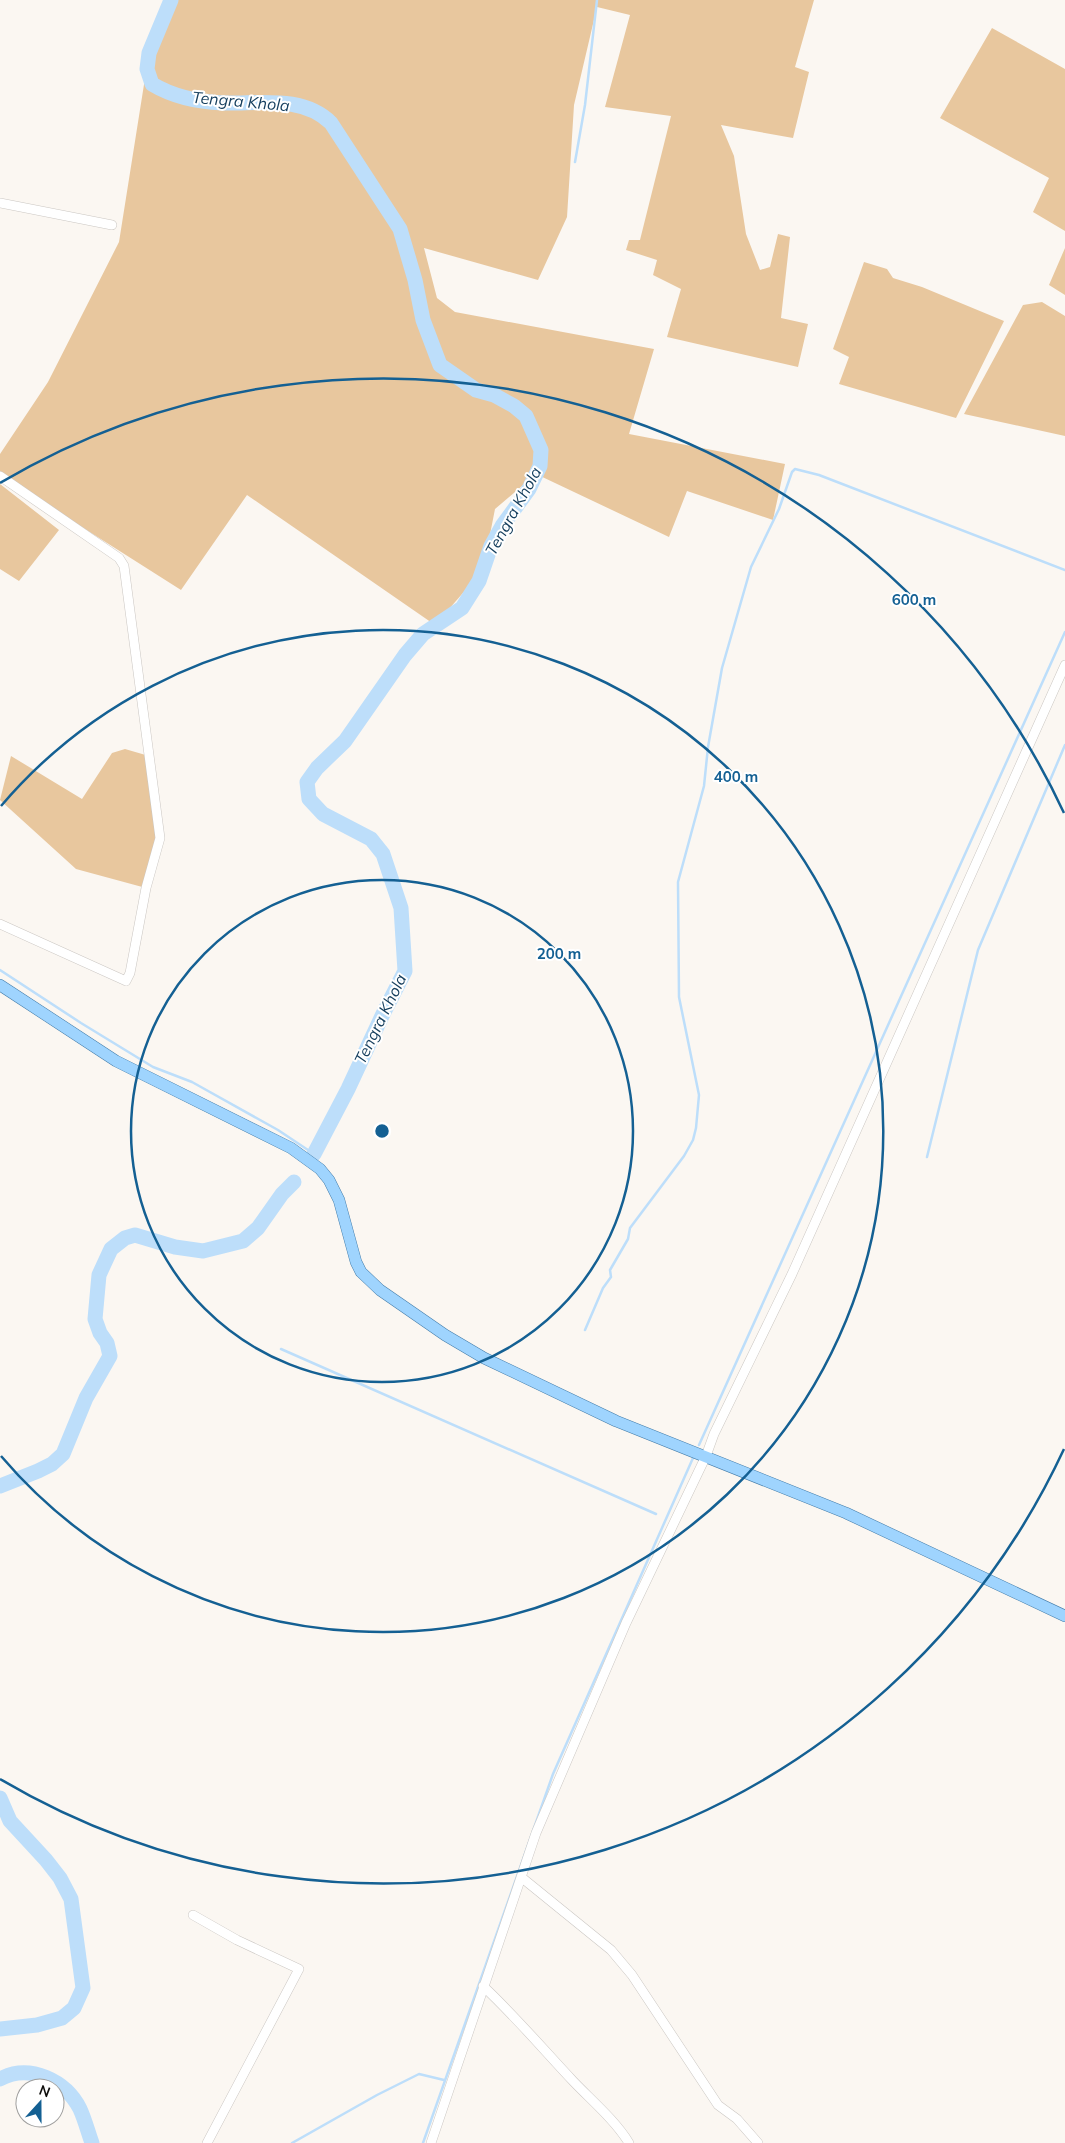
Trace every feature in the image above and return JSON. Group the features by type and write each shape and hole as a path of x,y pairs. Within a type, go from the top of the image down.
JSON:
{"main road":[{"path":"0,985 116,1061 291,1148 320,1169 329,1180 339,1200 356,1262 361,1272 380,1290 445,1335 484,1358 616,1421 846,1513 1065,1616"}],"street":[{"path":"0,203 112,225"},
{"path":"0,476 119,558 124,566 160,838 146,888 130,973 126,981 0,924"},
{"path":"431,2143 536,1833 580,1727 626,1623 706,1456 714,1434 792,1274 1065,665"},
{"path":"521,1878 611,1950 632,1975 718,2105 737,2120 758,2143"},
{"path":"193,1915 237,1940 298,1969 207,2143"},
{"path":"484,1986 512,2013 617,2127 629,2143"}],"shaded area":[{"path":"170,0 814,0 795,67 809,72 793,138 721,125 734,156 746,234 760,270 770,267 778,234 790,237 781,318 808,324 798,367 667,337 681,289 653,275 657,260 626,250 629,240 640,240 671,116 605,107 630,15 597,7 574,105 567,217 538,280 424,248 437,298 455,312 654,349 629,434 785,464 773,520 687,491 669,537 536,474 495,509 483,570 435,625 247,495 181,590 0,475 0,454 48,382 119,242 149,53"},
{"path":"992,28 1065,69 1065,231 1033,212 1049,178 940,118"},
{"path":"1065,248 1065,295 1049,285"},
{"path":"864,262 887,269 893,278 922,287 1004,321 956,418 839,384 849,357 833,349"},
{"path":"1042,302 1065,316 1065,436 964,414 1023,305"},
{"path":"0,484 59,530 19,581 0,569"},
{"path":"125,749 149,756 160,838 146,888 76,869 0,800 11,756 82,799 112,753"}],"waterway":[{"name":"Tengra Khola","path":"171,0 149,53 147,69 152,84 186,98 205,101 223,103 266,102 294,105 320,114 331,123 400,229 415,280 423,320 440,365 476,390 494,395 514,406 526,416 541,450 540,466 529,489 502,526 491,546 479,581 462,608 423,634 405,655 345,741 317,768 307,782 309,799 323,814 371,839 383,854 401,908 405,971 348,1089 314,1154"},
{"path":"575,162 585,105 597,0"},
{"path":"585,1330 603,1288 611,1277 610,1270 628,1239 630,1228 684,1156 693,1140 696,1128 699,1095 679,997 678,882 704,786 708,747 722,668 751,567 779,509 792,472 795,469 819,475 1065,570"},
{"path":"699,1445 1065,632"},
{"path":"927,1157 978,950 1065,745"},
{"path":"0,970 153,1067 192,1082 278,1130 314,1154"},
{"path":"0,1486 52,1464 63,1454 86,1398 110,1356 107,1343 100,1333 95,1319 99,1275 111,1249 125,1238 135,1235 175,1247 203,1251 243,1241 258,1228 282,1194 294,1182"},
{"path":"281,1349 656,1514"},
{"path":"423,2143 553,1774 693,1458"},
{"path":"0,1798 10,1821 46,1860 60,1878 71,1899 83,1988 74,2008 62,2018 37,2025 0,2029"},
{"path":"0,2079 23,2073 35,2074 56,2083 74,2099 80,2109 92,2143"},
{"path":"292,2143 377,2095 419,2074 444,2080"}]}
